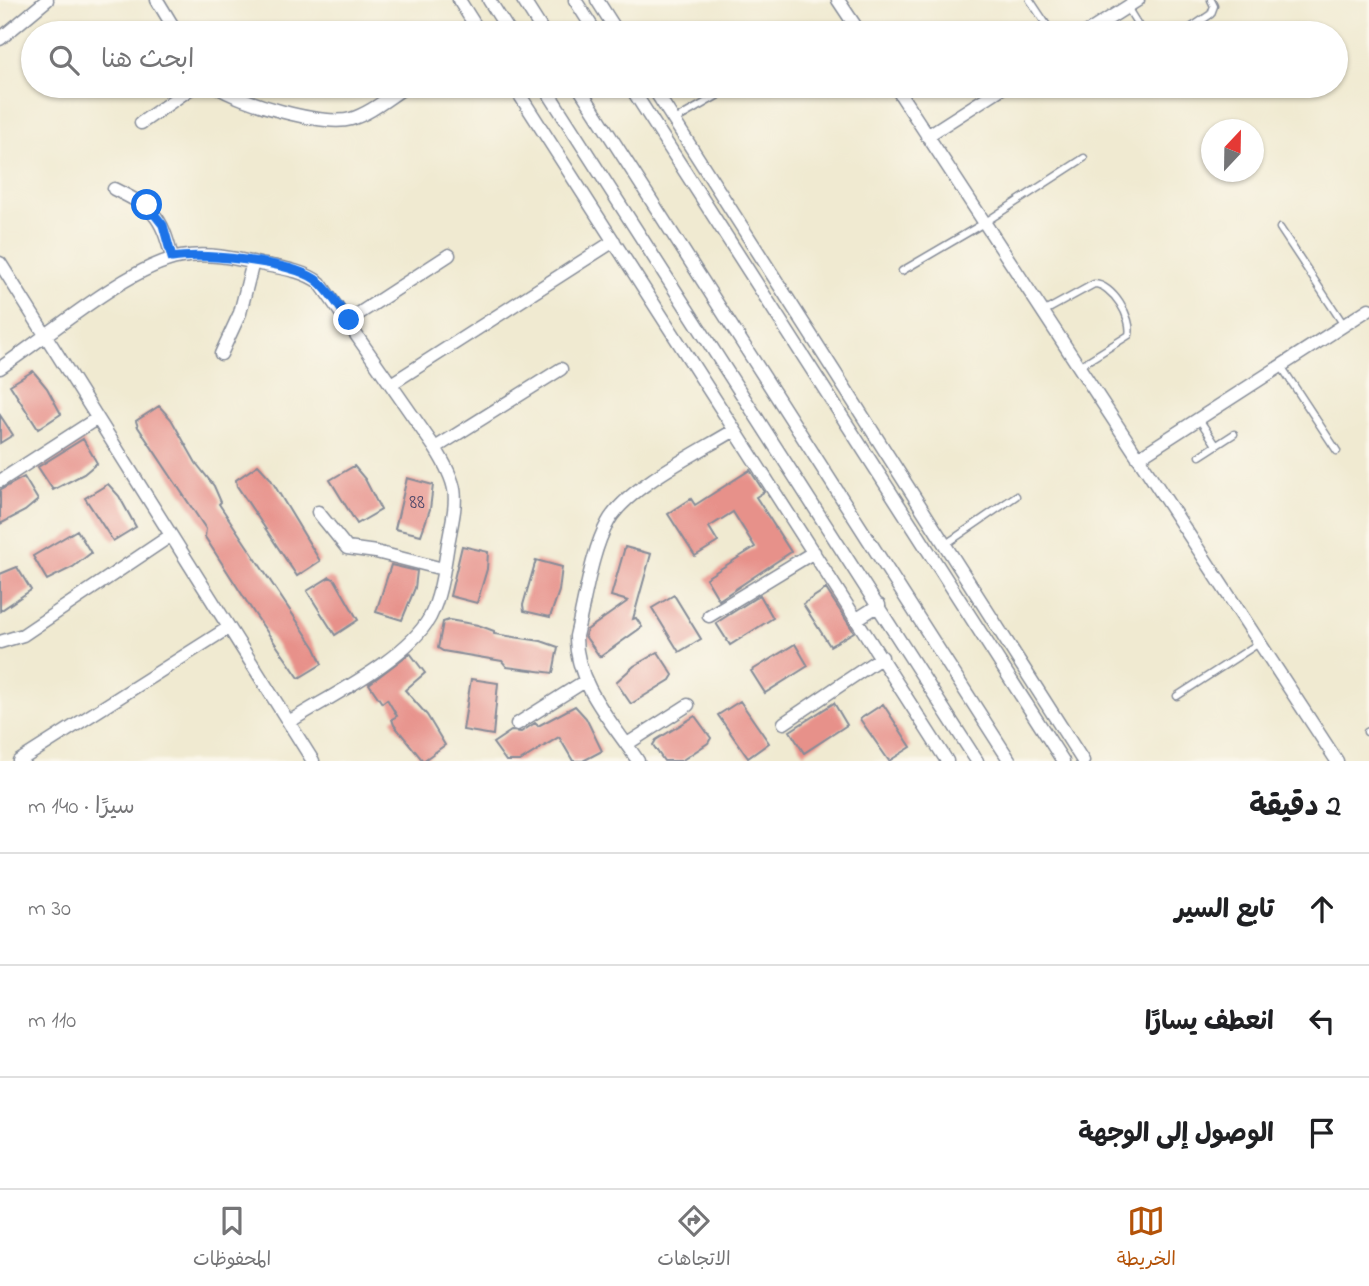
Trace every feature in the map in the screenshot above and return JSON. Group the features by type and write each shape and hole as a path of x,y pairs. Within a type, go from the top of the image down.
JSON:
{"street":[{"path":"22,21 47,0"},
{"path":"157,0 170,21"},
{"path":"459,0 472,21"},
{"path":"489,0 502,21"},
{"path":"523,0 536,21"},
{"path":"575,0 588,21"},
{"path":"597,0 610,21"},
{"path":"838,0 852,21"},
{"path":"1105,21 1132,4"},
{"path":"599,21 605,13"},
{"path":"0,39 21,22"},
{"path":"141,123 177,98"},
{"path":"241,98 251,103 335,121 361,115 388,98"},
{"path":"522,98 947,761"},
{"path":"552,98 978,761"},
{"path":"586,98 1010,761"},
{"path":"638,98 1063,761"},
{"path":"660,98 1083,761"},
{"path":"903,98 1337,761"},
{"path":"927,136 986,98"},
{"path":"114,189 147,205 156,214 163,225 172,258"},
{"path":"391,384 614,241"},
{"path":"0,368 45,339 111,290 154,264 172,258 202,255 253,262 313,278 349,320 435,448 454,481 456,495 443,569 431,614 411,642 289,722"},
{"path":"349,320 449,255"},
{"path":"221,354 240,313 253,262"},
{"path":"0,263 45,339 313,761"},
{"path":"1138,458 1369,309"},
{"path":"800,355 817,344"},
{"path":"435,448 561,369"},
{"path":"0,481 96,418"},
{"path":"638,761 585,681 578,662 576,635 608,522 630,496 733,431"},
{"path":"318,512 347,548 376,552 443,569"},
{"path":"0,642 23,635 170,536"},
{"path":"709,617 814,552"},
{"path":"857,619 879,605"},
{"path":"19,761 228,628"},
{"path":"784,723 882,657"},
{"path":"517,724 585,681"},
{"path":"627,744 688,705"}],"lane":[{"path":"1030,0 1044,21"},
{"path":"1201,21 1212,14 1214,6 1211,0"},
{"path":"1132,4 1138,21"},
{"path":"674,120 713,98"},
{"path":"902,271 984,223 1084,158"},
{"path":"1280,228 1344,325"},
{"path":"1043,312 1094,284 1110,290 1129,321 1129,335 1078,366"},
{"path":"1281,366 1337,451"},
{"path":"1199,419 1216,445"},
{"path":"1200,456 1234,434"},
{"path":"946,544 1016,496"},
{"path":"1177,696 1259,643"}],"building":[{"path":"33,371 47,388 61,414 38,429 10,385"},
{"path":"159,406 171,419 196,463 214,486 221,502 219,504 315,648 322,664 299,678 205,537 206,529 138,427 136,421"},
{"path":"0,415 13,435 0,443"},
{"path":"83,439 97,463 84,474 53,490 38,467"},
{"path":"258,465 270,478 320,561 297,576 237,486 236,480"},
{"path":"354,466 365,479 381,510 357,524 330,480"},
{"path":"750,470 764,492 756,497 791,552 719,600 706,578 755,547 733,512 709,527 718,542 695,556 668,514 691,499 695,505"},
{"path":"24,477 38,500 25,511 0,524 0,490"},
{"path":"407,478 433,485 430,509 421,535 395,529"},
{"path":"108,484 119,496 136,527 113,541 85,498"},
{"path":"77,530 91,553 73,567 47,580 33,556"},
{"path":"462,546 488,552 487,569 477,603 450,596"},
{"path":"625,547 651,554 633,619 636,618 642,627 600,657 585,636 587,630 628,601 611,596"},
{"path":"536,560 562,567 559,591 550,617 524,611 523,605"},
{"path":"391,565 417,571 415,588 402,620 376,612"},
{"path":"17,567 31,590 0,611 0,574"},
{"path":"330,577 335,580 358,620 335,635 307,591"},
{"path":"826,589 854,632 830,646 803,604"},
{"path":"674,595 701,639 679,652 652,608"},
{"path":"760,595 773,618 730,645 716,623"},
{"path":"449,620 478,625 494,631 494,634 541,641 558,647 553,673 507,667 502,661 443,651 438,648 443,622"},
{"path":"795,644 808,666 765,693 751,671"},
{"path":"658,652 673,675 670,680 631,704 616,682 634,666"},
{"path":"410,653 425,673 405,690 427,715 445,745 423,761 394,725 392,719 397,716 387,699 382,703 369,684"},
{"path":"471,679 498,683 493,735 463,730"},
{"path":"740,701 769,743 748,758 718,715"},
{"path":"834,703 847,725 804,753 790,731"},
{"path":"883,704 911,747 889,761 860,719"},
{"path":"575,706 586,718 602,751 583,761 573,761 559,737 520,761 506,761 493,743 511,731 521,732 535,723 538,726"},
{"path":"695,716 711,738 708,743 681,761 664,761 653,745 656,740"}],"route":[{"path":"147,205 163,225 172,258 220,256 305,274 320,283 349,320"}]}
